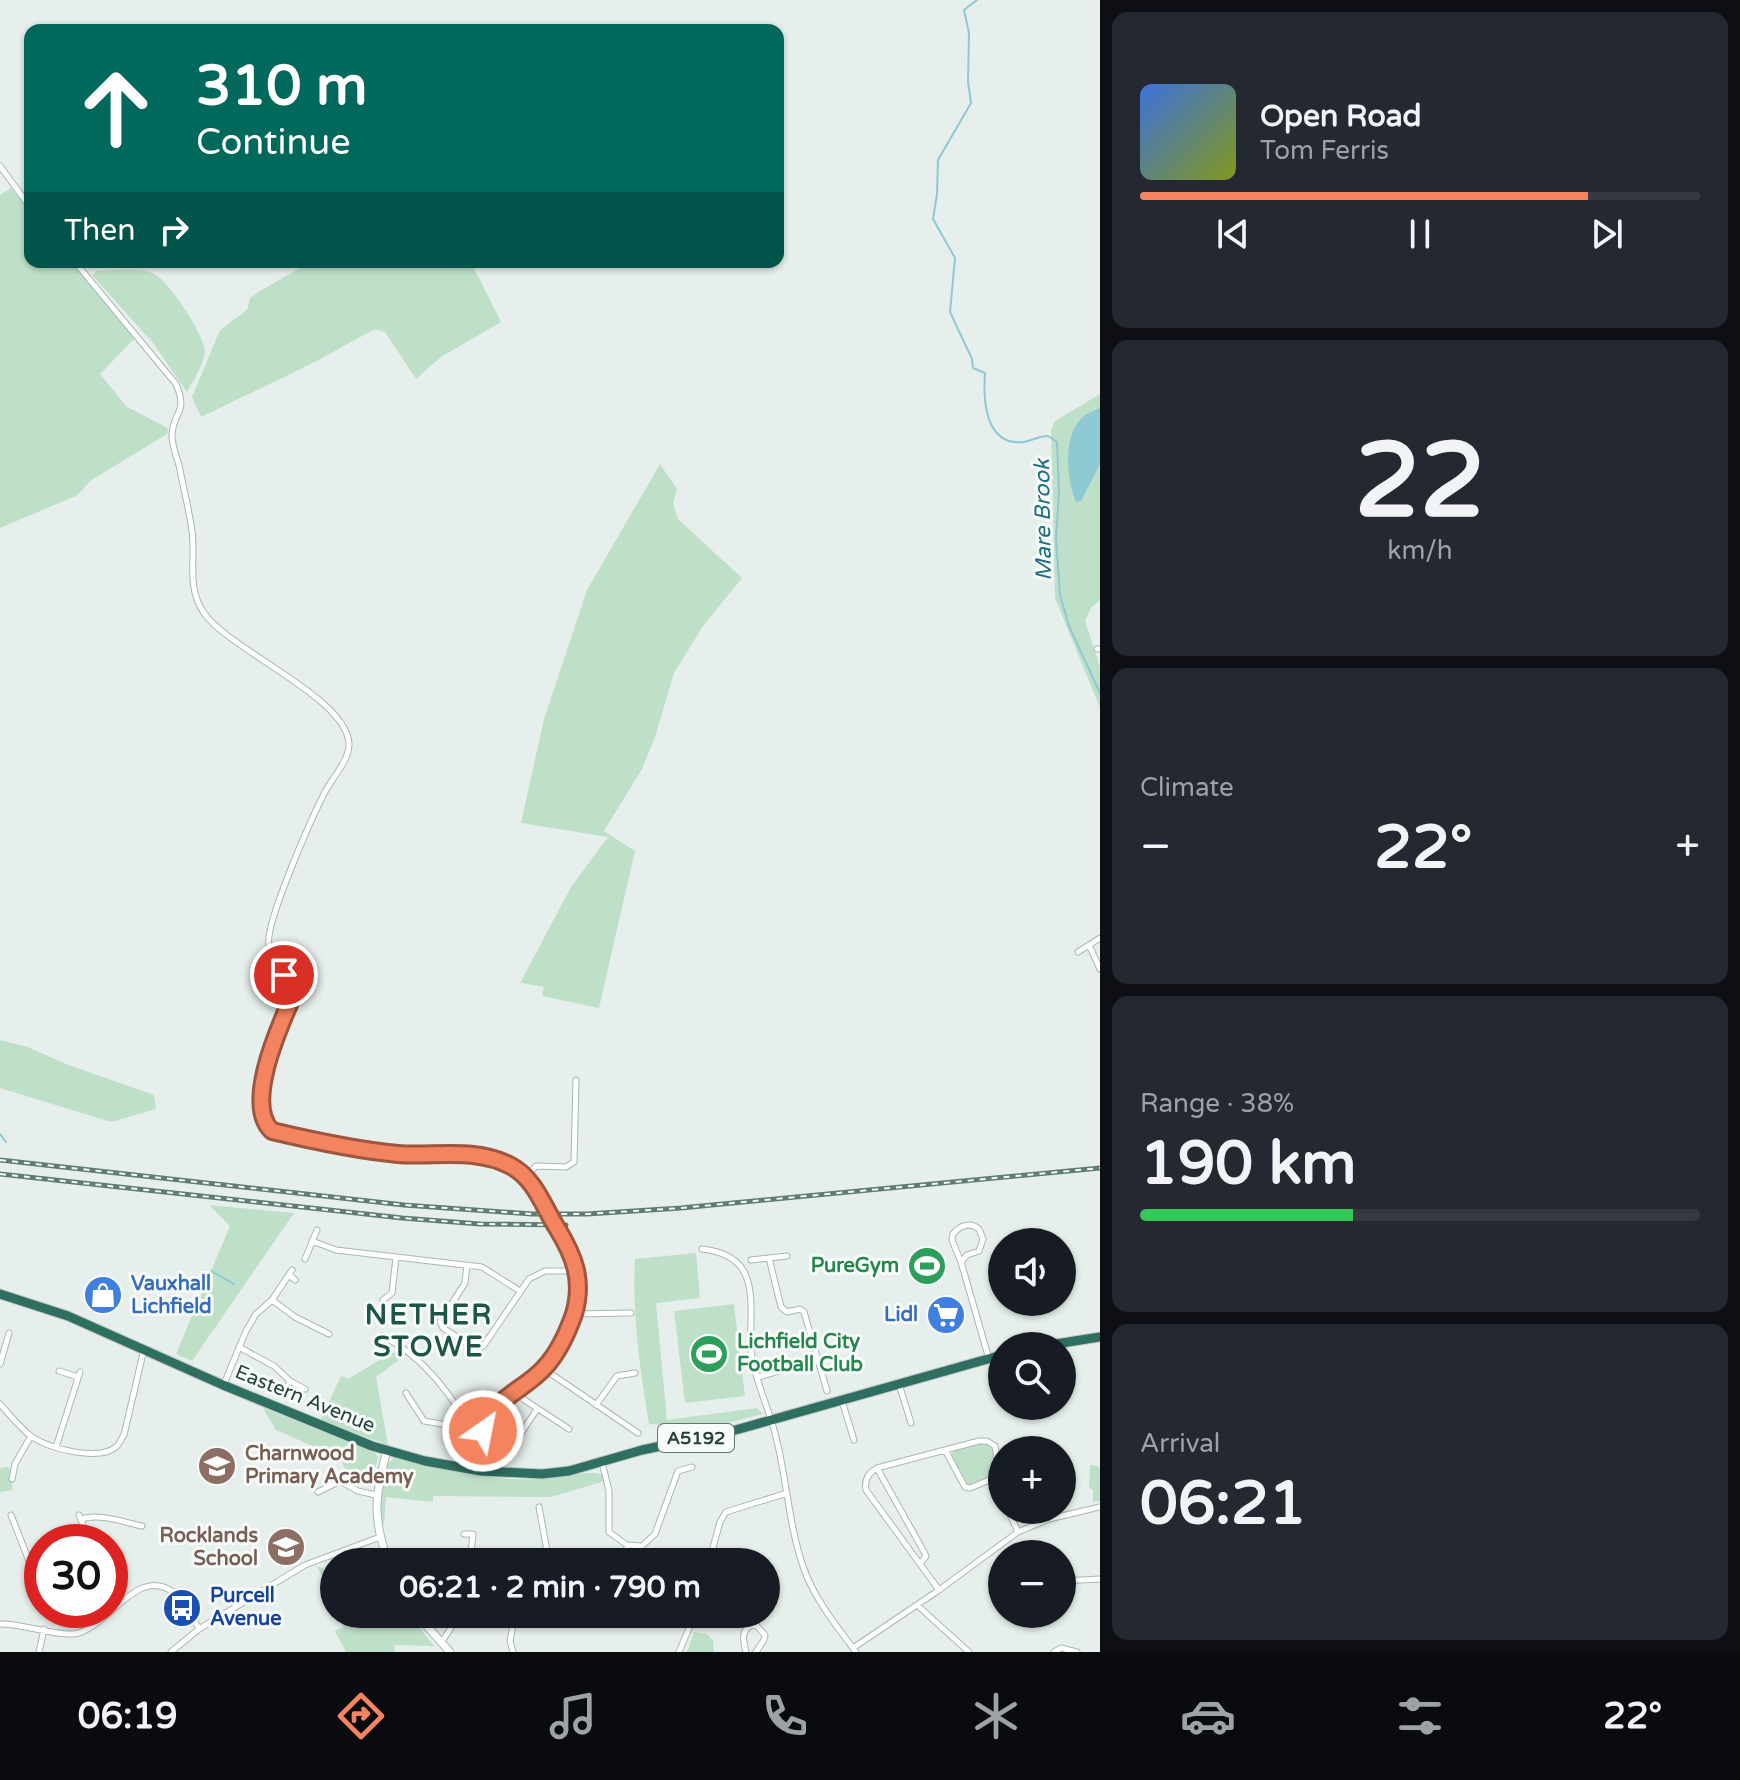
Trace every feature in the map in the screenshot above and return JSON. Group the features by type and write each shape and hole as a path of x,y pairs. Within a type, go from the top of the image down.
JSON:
{"highway":[{"name":"Eastern Avenue","path":"0,1294 68,1316 223,1385 387,1450 481,1471 542,1474 569,1471 771,1420 988,1359"},
{"path":"1076,1341 1100,1337"}],"street":[{"path":"0,166 24,199"},
{"path":"80,268 176,384 182,398 181,412 172,436 192,533 190,575 204,613 224,634 289,676 340,721 347,733 349,747 345,759 299,848 270,928 268,943 294,993 275,1033 270,1055 262,1107 267,1126 272,1131 347,1148 398,1154 473,1154 513,1167 537,1192 567,1242 577,1271 573,1314 561,1342 544,1369 492,1410 483,1431 481,1471"},
{"path":"1078,952 1100,938"},
{"path":"1089,945 1100,969"},
{"path":"525,1177 536,1166 566,1167 574,1162 576,1080"},
{"path":"961,1262 967,1255 979,1251 982,1244 979,1229 975,1226 963,1226 953,1234 961,1262 988,1356"},
{"path":"305,1259 317,1230"},
{"path":"312,1241 336,1250 490,1270 520,1291"},
{"path":"702,1249 730,1258 741,1267 747,1278 751,1350 771,1420 802,1567 854,1650 1018,1532 1060,1516 1100,1507"},
{"path":"751,1260 787,1256"},
{"path":"383,1300 392,1293 396,1257"},
{"path":"769,1258 781,1307 787,1312 800,1309 804,1312 827,1391"},
{"path":"467,1265 465,1283 440,1322 443,1328 478,1350 520,1291 536,1274 577,1271"},
{"path":"223,1385 256,1314 272,1300 291,1272 295,1280"},
{"path":"272,1300 295,1317 329,1334"},
{"path":"573,1314 631,1313"},
{"path":"382,1336 398,1343 438,1379 473,1429"},
{"path":"0,1364 10,1339"},
{"path":"239,1347 274,1366 290,1381 305,1389"},
{"path":"0,1404 31,1436 56,1447 91,1453 108,1451 117,1446 124,1435 144,1348"},
{"path":"758,1377 818,1360"},
{"path":"544,1369 638,1433"},
{"path":"56,1447 79,1374 59,1371"},
{"path":"596,1405 617,1376 635,1373"},
{"path":"285,1391 290,1381"},
{"path":"899,1384 911,1423"},
{"path":"515,1390 523,1399 569,1429"},
{"path":"406,1393 424,1421 483,1431"},
{"path":"842,1400 854,1440"},
{"path":"518,1438 537,1409"},
{"path":"12,1479 12,1464 31,1436"},
{"path":"939,1590 864,1483 877,1468 979,1441 988,1442"},
{"path":"384,1548 376,1495 387,1450"},
{"path":"945,1450 965,1487 988,1481"},
{"path":"602,1462 609,1491 609,1532 627,1545 642,1546 655,1534 678,1471 692,1467"},
{"path":"877,1468 926,1556 920,1564"},
{"path":"318,1492 324,1484 345,1482 358,1491 376,1495"},
{"path":"713,1548 726,1512 787,1493"},
{"path":"539,1507 546,1548"},
{"path":"83,1524 80,1517 106,1518 142,1526"},
{"path":"11,1519 24,1549"},
{"path":"1014,1524 1018,1532"},
{"path":"464,1534 473,1534 472,1548"},
{"path":"171,1652 199,1629 305,1565 380,1537"},
{"path":"1076,1580 1100,1579"},
{"path":"128,1597 152,1585 162,1586 177,1596 199,1629"},
{"path":"917,1605 969,1652"},
{"path":"0,1624 74,1634 89,1628"},
{"path":"746,1652 743,1633 755,1624 765,1635 756,1652"},
{"path":"427,1628 450,1652"},
{"path":"440,1644 451,1628"},
{"path":"512,1628 510,1641 513,1652"},
{"path":"679,1652 689,1628"},
{"path":"39,1652 44,1629"},
{"path":"1054,1652 1061,1648 1077,1652"}],"green space":[{"path":"11,188 24,204 24,268 77,268 135,338 100,374 127,407 168,428 167,434 90,481 78,495 0,528 0,195"},
{"path":"300,268 474,268 501,322 441,357 416,379 385,332 375,329 201,417 192,397 220,330 247,310 250,298"},
{"path":"97,271 148,272 160,278 176,297 193,321 205,352 187,392 153,343 92,275"},
{"path":"1100,394 1100,600 1091,608 1085,621 1100,667 1100,708 1055,598 1051,430 1055,421"},
{"path":"660,464 677,489 673,503 678,519 742,578 703,626 674,673 642,769 604,831 635,851 599,1008 542,996 544,987 520,983 571,887 608,837 521,823 544,719 587,590"},
{"path":"0,1040 28,1047 154,1095 156,1109 111,1122 0,1088"},
{"path":"209,1205 294,1213 192,1361 176,1354 230,1226"},
{"path":"696,1253 700,1298 656,1303 667,1420 757,1408 763,1414 707,1428 649,1424 636,1321 635,1259"},
{"name":"Lichfield City Football Club","path":"734,1304 745,1396 685,1403 674,1311"},
{"path":"400,1348 407,1354 376,1377 388,1445 320,1421 341,1376 348,1379"},
{"path":"263,1408 374,1452 378,1457 371,1487 350,1481 340,1458 276,1430"},
{"path":"979,1442 988,1445 988,1479 967,1485 951,1457 953,1451"},
{"path":"394,1458 500,1478 536,1479 598,1473 603,1475 605,1481 551,1497 433,1496 433,1502 386,1497 382,1523 380,1488 386,1465"},
{"path":"1090,1465 1100,1469 1100,1501 1093,1502 1093,1490 1089,1488"},
{"path":"7,1467 13,1471 12,1490 0,1492 0,1468"},
{"path":"341,1628 420,1628 434,1646 394,1645 395,1652 346,1652 335,1631"},
{"path":"694,1632 707,1634 713,1640 714,1652 687,1652"}],"water":[{"path":"1100,408 1100,464 1081,501 1076,502 1069,472 1071,439 1081,419"}],"waterway":[{"name":"Mare Brook","path":"977,0 964,10 969,33 971,103 938,160 933,219 955,258 950,312 972,359 973,368 985,373 986,408 994,429 1010,441 1023,442 1048,436 1057,442 1059,491 1056,539 1060,595 1069,626 1100,693"},
{"path":"0,1134 6,1142"},
{"path":"211,1271 234,1284"}],"railway":[{"path":"0,1160 404,1205 532,1214 681,1208 1100,1168"},
{"path":"0,1174 402,1218 480,1224 566,1225"}],"place":[{"name":"PureGym","path":"927,1266"},
{"name":"Vauxhall Lichfield","path":"103,1295"},
{"name":"Lidl","path":"946,1315"},
{"name":"Lichfield City Football Club","path":"709,1354"},
{"name":"Charnwood Primary Academy","path":"217,1466"},
{"name":"Rocklands School","path":"286,1547"},
{"name":"Purcell Avenue","path":"182,1608"}],"district":[{"name":"NETHER STOWE","path":"429,1331"}],"route":[{"path":"284,975 294,993 275,1033 262,1107 263,1118 272,1131 347,1148 398,1154 473,1154 493,1158 513,1167 529,1181 574,1257 577,1271 576,1305 561,1342 544,1369 498,1403 483,1431"}]}
